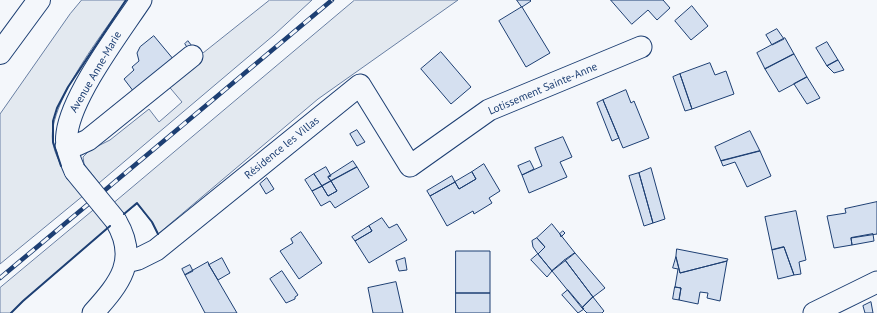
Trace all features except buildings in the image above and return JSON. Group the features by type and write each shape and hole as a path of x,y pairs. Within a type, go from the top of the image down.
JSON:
{"highway":[{"path":"0,53 39,0"}],"street":[{"name":"Avenue Anne-Marie","path":"94,313 120,278 126,262 127,247 124,234 116,221 75,171 66,146 71,115 78,100 141,0"},
{"name":"Lotissement Sainte-Anne","path":"410,166 490,110 641,47"},
{"path":"66,146 77,145 88,140 192,56"},
{"name":"Résidence les Villas","path":"126,262 138,259 156,250 360,85 410,166"},
{"path":"814,313 877,282"}],"shaded area":[{"path":"82,0 126,0 78,70 58,110 53,128 53,144 61,165 84,195 0,264 0,114 70,14"},
{"path":"270,0 312,0 274,35 99,183 84,164 83,157 90,150 110,140 149,109 159,122 182,102 166,83"},
{"path":"355,0 458,0 318,99 158,234 152,222 137,204 124,214 114,203"},
{"path":"95,209 110,226 11,313 0,313 0,288"}],"railway":[{"path":"0,278 332,0"}],"wall":[{"path":"61,166 53,142 53,121 57,108 68,87 126,0"},
{"path":"124,214 137,203 152,222 158,234"},
{"path":"11,313 110,226"}]}
